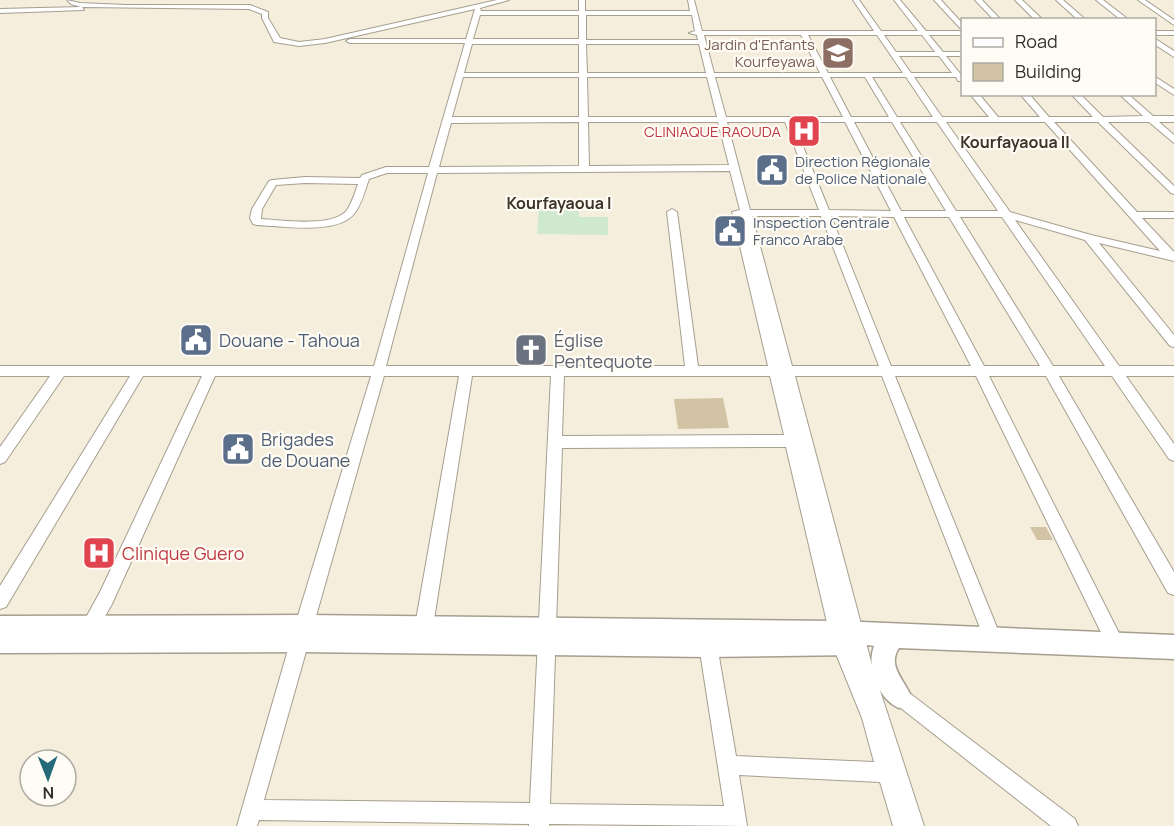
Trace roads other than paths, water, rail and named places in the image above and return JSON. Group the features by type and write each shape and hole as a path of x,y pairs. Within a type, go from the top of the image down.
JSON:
{"main road":[{"path":"0,627 86,633 899,638 1174,647"},
{"path":"302,633 424,627 708,645 848,638"},
{"path":"0,641 86,633"},
{"path":"899,638 883,650 882,664 888,680 900,696"}],"street":[{"path":"70,0 81,5 126,7"},
{"path":"0,11 126,7 250,7 266,13 265,18 277,40 299,44 326,41 506,0"},
{"path":"582,0 584,168"},
{"path":"685,0 692,13"},
{"path":"691,0 697,37 848,638 864,669 893,773 903,826"},
{"path":"856,0 1174,455"},
{"path":"897,0 960,78"},
{"path":"937,0 961,25"},
{"path":"978,0 996,18"},
{"path":"1018,0 1038,18"},
{"path":"1059,0 1081,18"},
{"path":"1099,0 1123,18"},
{"path":"1141,0 1174,23"},
{"path":"478,6 582,14 692,13"},
{"path":"478,6 347,489 302,633 249,818 736,821 708,645"},
{"path":"326,41 582,42 803,33 961,33"},
{"path":"803,33 980,371 1116,645"},
{"path":"1156,33 1174,33"},
{"path":"1156,41 1174,55"},
{"path":"894,54 961,54"},
{"path":"460,75 823,74 960,78"},
{"path":"867,75 1049,370 1174,587"},
{"path":"1156,79 1174,93"},
{"path":"976,96 995,119"},
{"path":"1026,96 1173,258"},
{"path":"1077,96 1174,191"},
{"path":"1125,96 1174,140"},
{"path":"447,120 1174,119"},
{"path":"788,120 993,640"},
{"path":"364,182 353,182 342,182 331,182 320,182 309,182 279,181 272,183 257,209 255,218 257,222 323,224 338,221 350,214 357,199 361,188 365,177 386,170 730,168"},
{"path":"672,212 692,371"},
{"path":"742,213 1005,214 1089,238 1173,258"},
{"path":"1134,215 1174,215"},
{"path":"1089,238 1174,343"},
{"path":"0,371 1174,371"},
{"path":"0,458 60,371"},
{"path":"0,601 139,371"},
{"path":"86,633 106,598 211,371"},
{"path":"424,627 466,371"},
{"path":"539,820 558,371"},
{"path":"782,371 793,441 871,718 914,826"},
{"path":"555,442 793,441"},
{"path":"864,669 1068,826"},
{"path":"728,765 893,773"}],"place":[{"name":"Jardin d'Enfants Kourfeyawa","path":"838,53"},
{"name":"CLINIAQUE RAOUDA","path":"804,131"},
{"name":"Direction Régionale de Police Nationale","path":"772,170"},
{"name":"Inspection Centrale Franco Arabe","path":"730,231"},
{"name":"Douane - Tahoua","path":"196,340"},
{"name":"Église Pentequote","path":"531,350"},
{"name":"Brigades de Douane","path":"238,449"},
{"name":"Clinique Guero","path":"99,553"}],"district":[{"name":"Kourfayaoua II","path":"1015,142"},
{"name":"Kourfayaoua I","path":"559,203"}]}
